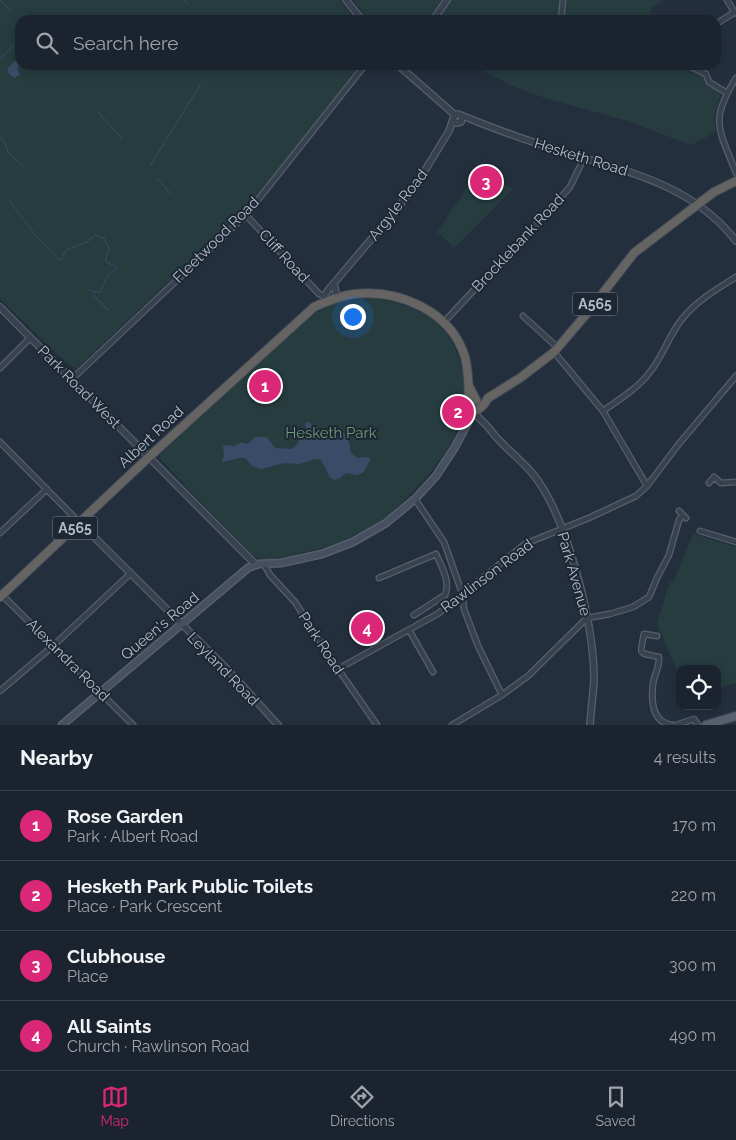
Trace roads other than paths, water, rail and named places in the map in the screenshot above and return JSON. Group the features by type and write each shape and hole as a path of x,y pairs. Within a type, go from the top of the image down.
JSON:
{"highway":[{"name":"A565","path":"324,299 355,294 394,295 423,308 444,322 465,357 469,386 475,406 520,378 555,350 589,311 634,253 714,192 736,181"},
{"name":"Albert Road","path":"1,595 305,313 324,299"}],"main road":[{"name":"Queen's Road","path":"62,725 244,571 256,565 281,563 322,554 353,542 386,523 414,499 436,476 455,447 466,424 470,420 475,406"},
{"path":"706,725 736,716"}],"street":[{"path":"346,0 358,15"},
{"path":"436,15 447,0"},
{"path":"562,15 563,0"},
{"path":"721,21 735,13 727,0"},
{"name":"Fleetwood Road","path":"72,379 246,215 361,70"},
{"path":"407,70 455,118"},
{"path":"698,70 706,74 710,82 727,92"},
{"path":"736,78 727,92 719,112 719,125 736,173"},
{"name":"Hesketh Road","path":"455,118 459,114 462,117 534,143 651,179 697,204 721,223 736,241"},
{"name":"Argyle Road","path":"324,299 334,284 416,184 438,152 455,118"},
{"name":"Brocklebank Road","path":"444,322 518,246 570,187 584,158"},
{"name":"Cliff Road","path":"246,215 324,299"},
{"path":"603,411 633,390 651,371 681,319 708,294 736,277"},
{"path":"334,284 337,298"},
{"name":"Park Road West","path":"0,307 148,458"},
{"path":"523,316 555,350 603,411 647,486"},
{"path":"0,368 30,338"},
{"name":"Rawlinson Road","path":"338,669 439,613 525,544 636,496 647,486 678,445 736,376"},
{"name":"Park Avenue","path":"475,406 482,420 534,476 543,490 561,528 575,571 587,618 594,680 590,725"},
{"name":"Leyland Road","path":"0,442 180,625 228,670 278,725"},
{"path":"148,458 256,565"},
{"path":"709,483 714,477 721,483 736,482"},
{"path":"0,533 47,489"},
{"path":"414,499 446,548 455,570 462,593 464,608 478,646 502,695"},
{"path":"452,725 502,695 528,676 587,618 633,607 649,597 668,555 679,520 684,516 678,511"},
{"path":"700,531 736,542"},
{"path":"378,578 446,548"},
{"path":"414,615 444,594 447,584 436,554"},
{"name":"Park Road","path":"264,564 270,575 295,602 377,725"},
{"path":"444,574 455,570"},
{"path":"0,691 54,645 130,574"},
{"name":"Alexandra Road","path":"1,595 54,645 133,725"},
{"path":"420,611 426,620"},
{"path":"409,630 433,672"},
{"path":"657,636 644,634 641,649 645,655 659,657 660,662 653,685 655,713 659,720 666,724 674,725 694,719 698,725"}],"water":[{"path":"15,61 15,70 18,70 20,74 15,78 9,74 7,69"},
{"path":"306,422 335,435 343,432 348,439 351,453 358,458 366,457 371,459 363,473 357,475 346,473 334,480 330,477 321,460 315,459 299,464 284,463 261,469 252,466 245,458 222,462 224,456 223,445 234,446 242,442 246,444 255,437 267,437 275,448 292,449 302,436 308,432"}],"waterway":[{"path":"0,0 10,10"},
{"path":"184,0 187,4"},
{"path":"0,59 15,44"},
{"path":"150,166 200,85"},
{"path":"98,112 122,139"},
{"path":"0,138 4,141 9,154 24,167"},
{"path":"157,179 172,195"},
{"path":"9,200 36,236 58,259 61,260 66,250 87,242 95,235 104,238 109,248 105,261 117,268 107,277 100,292 88,289"},
{"path":"94,293 94,296 109,311"}],"place":[{"name":"Clubhouse","path":"486,182"},
{"name":"Rose Garden","path":"265,386"},
{"name":"Hesketh Park Public Toilets","path":"458,412"},
{"name":"All Saints","path":"367,628"}],"park label":[{"name":"Hesketh Park","path":"331,433"}]}
